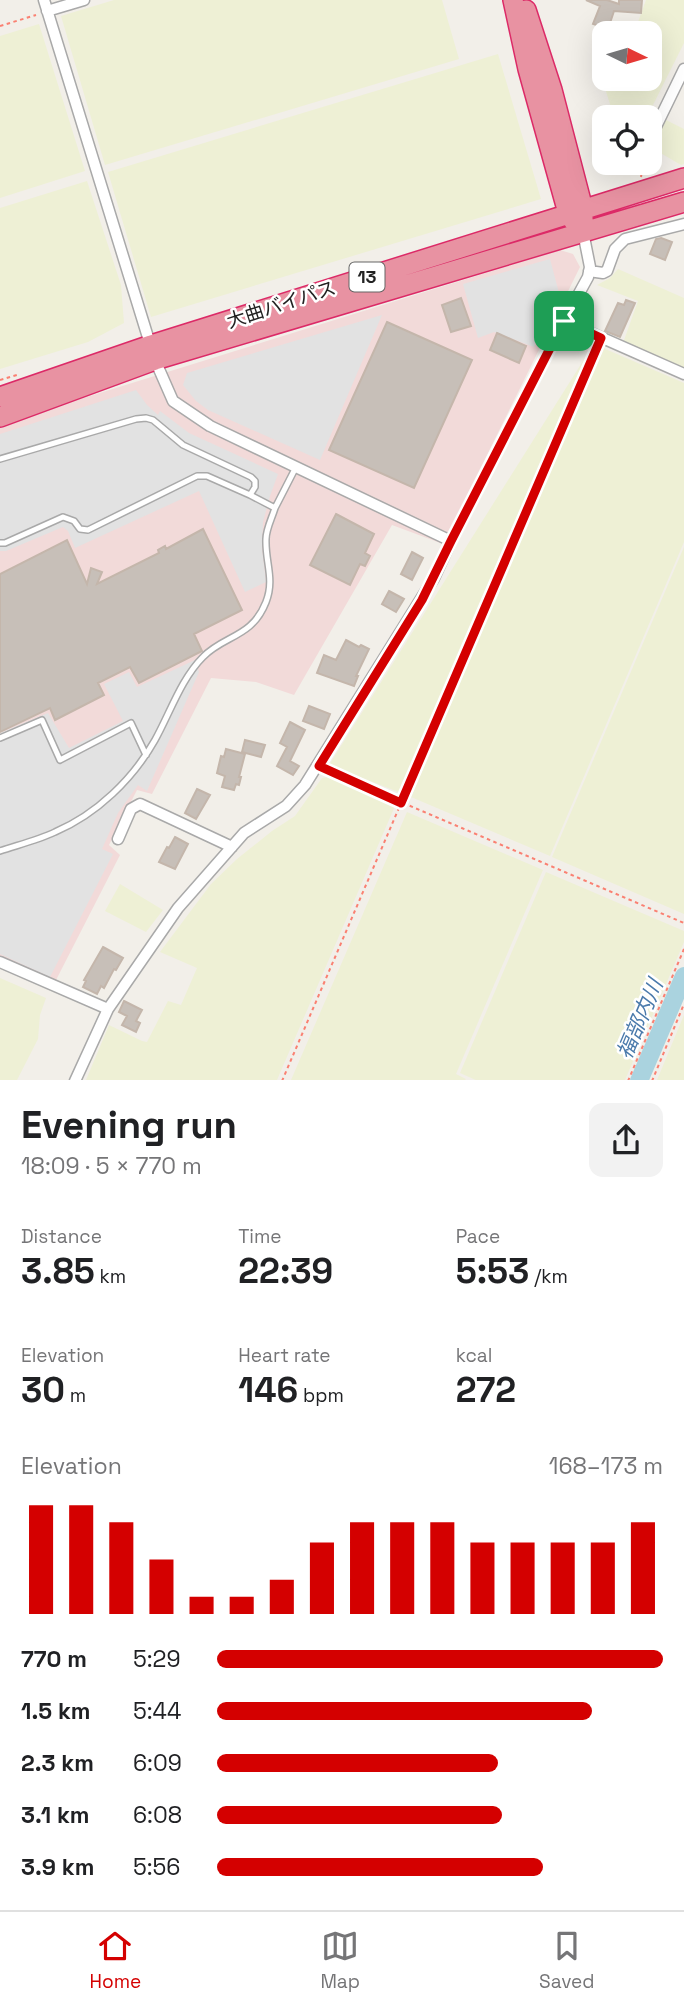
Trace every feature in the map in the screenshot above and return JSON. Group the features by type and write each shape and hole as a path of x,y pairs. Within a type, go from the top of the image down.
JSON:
{"highway":[{"path":"513,0 528,69 583,232"},
{"path":"522,0 552,90 575,211"},
{"name":"大曲バイパス","path":"0,417 153,353 575,211 684,178"},
{"name":"大曲バイパス","path":"0,397 684,202"}],"street":[{"path":"84,0 46,6 153,353 173,401 210,426 451,541"},
{"path":"662,114 684,69"},
{"path":"589,271 607,271 615,249 625,239 684,224"},
{"path":"75,1080 108,1009 178,908 244,833 296,797 319,766 422,600 564,321 582,291 589,271 583,232"},
{"path":"564,321 684,374"},
{"path":"118,839 131,809 140,804 232,847"},
{"path":"0,962 108,1009"}],"lane":[{"path":"0,459 146,418 153,420 183,445 251,477 255,486 250,495"},
{"path":"0,851 55,833 89,813 122,784 146,755 185,682 203,657 239,635 251,624 265,602 271,576 266,538 275,508 296,467"},
{"path":"0,543 64,517 74,521 80,529 88,530 197,476 207,476 275,508"},
{"path":"0,738 42,720 60,760 131,723 146,755"}],"path":[{"path":"0,26 46,6"},
{"path":"641,175 642,181"},
{"path":"282,1080 601,338"},
{"path":"319,766 684,923"},
{"path":"628,1080 684,949"},
{"path":"652,1080 684,1004"}],"shaded area":[{"path":"560,250 573,254 580,267 443,544 392,525 294,695 256,682 211,678 152,794 137,790 109,845 120,855 55,982 0,958 0,424"},
{"path":"550,259 559,293 534,347 494,332 478,338 463,284"},
{"path":"382,315 320,460 208,410 196,401 183,385 187,373"},
{"path":"136,390 158,415 160,411 189,433 278,474 263,522 262,548 266,582 245,592 199,491 75,548 68,531 63,527 6,551 0,551 0,434"},
{"path":"195,660 199,672 147,791 138,785 118,813 102,849 113,854 50,977 0,954 0,733 48,713 69,748 123,721 104,684 129,672 137,687"}],"green space":[{"path":"114,0 442,0 459,59 105,165 61,16"},
{"path":"646,0 684,0 684,43 662,87 662,21 638,21"},
{"path":"39,24 85,171 0,198 0,36"},
{"path":"498,54 541,199 151,317 108,172"},
{"path":"606,91 660,91 653,105 610,105"},
{"path":"666,120 684,129 684,164 681,165 662,154 662,128"},
{"path":"87,181 121,285 124,323 88,342 0,369 0,208"},
{"path":"618,269 684,298 684,368 623,343 638,301 597,285 610,278"},
{"path":"593,345 401,793 329,765"},
{"path":"603,348 684,383 684,542 550,856 411,797"},
{"path":"684,547 684,914 552,857"},
{"path":"328,777 395,806 277,1080 86,1080 109,1025 147,1042 168,1001 181,1005 197,968 160,952 211,884 237,859 295,816 322,778"},
{"path":"407,812 543,870 456,1074 466,1079 291,1080"},
{"path":"546,872 684,931 684,942 625,1080 476,1080 460,1073"},
{"path":"120,884 163,910 146,932 105,911"},
{"path":"0,978 46,998 40,1015 38,1039 17,1080 0,1080"},
{"path":"684,1015 684,1080 657,1080"}],"building":[{"path":"586,0 607,0 619,4 619,0 642,0 641,13 614,11 611,21 594,21 600,6"},
{"path":"656,239 672,242 665,260 650,254"},
{"path":"461,298 471,326 451,332 442,305"},
{"path":"626,300 635,303 620,337 605,331 618,303 624,305"},
{"path":"387,322 472,360 414,488 329,450"},
{"path":"497,333 526,346 519,363 490,350"},
{"path":"336,514 374,534 365,553 370,556 365,566 360,564 350,585 310,565"},
{"path":"203,529 242,610 194,634 202,651 139,683 130,667 98,683 104,695 55,720 50,708 0,732 0,574 67,540 87,584 91,568 102,572 97,584 159,553 158,550 165,546 166,549"},
{"path":"412,552 423,558 412,580 401,574"},
{"path":"389,591 404,599 396,612 382,604"},
{"path":"346,640 369,649 354,686 317,673 324,655 336,660"},
{"path":"309,706 330,714 324,729 303,721"},
{"path":"290,722 305,730 290,761 299,766 293,775 277,766 287,747 280,743"},
{"path":"245,740 265,745 261,757 242,752"},
{"path":"226,749 245,754 239,785 236,784 234,790 222,787 225,776 217,773 221,756 224,757"},
{"path":"197,789 210,795 196,819 185,813"},
{"path":"175,837 188,844 175,869 159,862"},
{"path":"103,947 123,958 104,988 101,986 97,994 83,987 86,981 84,980"},
{"path":"124,1001 142,1010 136,1021 140,1023 136,1032 122,1025 127,1016 119,1012"}],"waterway":[{"name":"福部内川","path":"639,1080 684,976"}],"route":[{"path":"564,321 601,338 401,803 319,766 422,600 564,321"}]}
